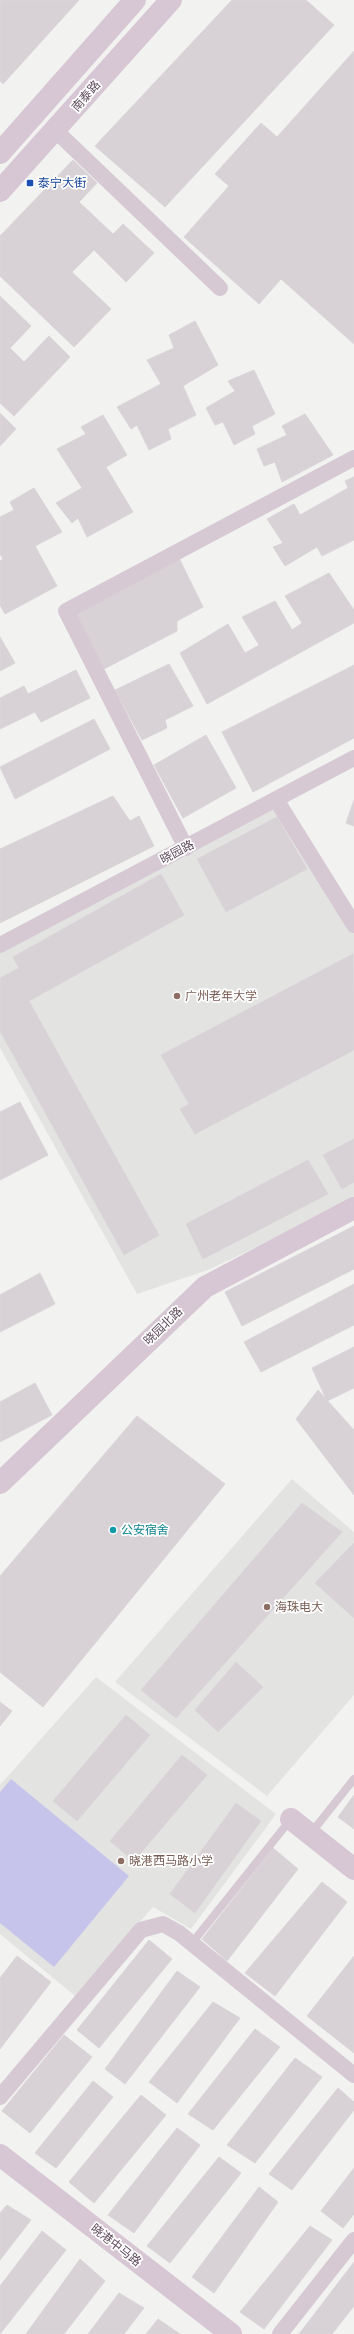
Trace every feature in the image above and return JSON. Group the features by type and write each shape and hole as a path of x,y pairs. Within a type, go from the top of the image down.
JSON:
{"street":[{"path":"1,150 135,0"},
{"name":"南泰路","path":"0,191 56,131 171,0"},
{"path":"56,131 220,288"},
{"path":"186,848 66,611 354,458"},
{"name":"晓园路","path":"0,945 354,758"},
{"path":"277,800 354,925"},
{"name":"晓园北路","path":"0,1483 205,1287 354,1208"},
{"path":"291,1819 354,1869"},
{"path":"0,2097 141,1930 163,1924 192,1943 354,2075"},
{"name":"晓港中马路","path":"0,2155 231,2334"},
{"path":"280,2334 354,2240"}],"lane":[{"path":"310,1834 354,1779"},
{"path":"192,1943 291,1819"}],"shaded area":[{"name":"广州老年大学","path":"277,801 354,925 354,1201 208,1270 137,1294 0,1048 0,945"},
{"name":"海珠电大","path":"292,1479 354,1532 354,1695 267,1796 115,1682"},
{"name":"晓港西马路小学","path":"96,1677 276,1814 191,1929 153,1907 75,1996 0,1934 0,1785"},
{"path":"11,1779 129,1876 54,1967 0,1923 0,1792"}],"building":[{"path":"0,0 79,0 3,84 0,81"},
{"path":"232,0 306,0 334,25 165,207 95,146"},
{"path":"354,51 354,344 281,279 259,304 184,237 229,186 215,174 261,123 277,137"},
{"path":"73,160 97,183 79,202 113,234 123,224 154,253 126,282 94,250 72,272 111,309 74,347 0,276 0,236"},
{"path":"0,296 31,326 10,348 24,362 49,336 70,357 14,416 0,403"},
{"path":"195,321 218,365 183,386 196,415 168,429 171,439 149,450 137,425 131,429 117,407 161,384 147,360 174,348 169,335"},
{"path":"254,370 275,414 252,426 255,434 234,445 223,422 215,425 206,408 235,391 228,381"},
{"path":"0,413 16,429 0,446"},
{"path":"305,414 333,455 282,482 275,462 264,466 257,449 287,435 282,426"},
{"path":"103,415 127,455 106,467 133,512 87,537 78,518 72,523 56,503 82,488 57,449 86,434 81,427"},
{"path":"354,477 354,540 322,556 317,547 285,566 273,547 283,543 267,519 294,504 300,515 348,488 345,481"},
{"path":"34,488 62,532 35,546 57,586 5,614 0,605 0,561 3,559 0,554 0,517 14,510 10,502"},
{"path":"179,558 203,607 177,621 177,631 102,670 73,613"},
{"path":"329,573 354,610 354,623 207,704 180,653 228,624 245,653 259,645 242,617 275,601 292,630 302,623 285,596"},
{"path":"0,637 15,663 0,671"},
{"path":"169,664 193,706 165,720 167,728 142,740 115,690"},
{"path":"354,665 354,738 253,792 222,732"},
{"path":"76,670 90,698 41,722 35,712 0,729 0,698 24,686 28,694"},
{"path":"94,719 110,749 15,799 0,767"},
{"path":"206,735 236,788 183,818 154,765"},
{"path":"113,796 130,821 139,816 154,846 0,923 0,849"},
{"path":"354,800 354,826 346,823"},
{"path":"277,817 307,869 226,912 197,859"},
{"path":"161,874 184,915 29,1001 159,1235 124,1255 0,1031 0,978 19,968 13,957"},
{"path":"353,954 354,1050 195,1134 180,1109 189,1104 161,1055"},
{"path":"20,1102 48,1155 0,1180 0,1112"},
{"path":"354,1139 354,1182 342,1189 323,1155"},
{"path":"308,1160 328,1194 203,1259 186,1224"},
{"path":"354,1226 354,1269 242,1326 225,1292"},
{"path":"40,1273 55,1304 0,1332 0,1295"},
{"path":"354,1284 354,1325 261,1372 244,1342"},
{"path":"354,1347 354,1388 327,1401 312,1368"},
{"path":"35,1383 52,1415 0,1442 0,1402"},
{"path":"318,1390 354,1430 354,1495 296,1419"},
{"name":"公安宿舍","path":"137,1416 225,1484 43,1707 0,1672 0,1576"},
{"path":"302,1503 342,1532 176,1718 141,1690"},
{"path":"354,1543 354,1618 315,1583"},
{"path":"236,1662 263,1687 218,1732 195,1710"},
{"path":"0,1702 12,1711 0,1726"},
{"path":"126,1715 150,1735 77,1821 53,1801"},
{"path":"182,1755 207,1775 134,1861 110,1841"},
{"path":"354,1795 354,1829 338,1817"},
{"path":"236,1803 261,1821 195,1913 170,1894"},
{"path":"273,1848 298,1869 227,1961 202,1939"},
{"path":"322,1882 347,1902 275,1996 245,1973"},
{"path":"149,1940 172,1959 99,2048 77,2030"},
{"path":"17,1956 51,1982 0,2049 0,1978"},
{"path":"354,1956 354,2053 307,2016"},
{"path":"177,1971 200,1987 125,2084 105,2069"},
{"path":"213,2002 240,2018 177,2103 149,2082"},
{"path":"255,2029 280,2047 213,2130 188,2114"},
{"path":"64,2035 92,2057 30,2133 2,2111"},
{"path":"295,2058 322,2077 255,2163 227,2145"},
{"path":"93,2081 113,2097 56,2168 35,2153"},
{"path":"338,2088 354,2102 354,2110 292,2190 269,2174"},
{"path":"141,2095 166,2115 94,2203 69,2182"},
{"path":"177,2128 200,2145 134,2233 108,2215"},
{"path":"219,2157 241,2173 170,2263 147,2246"},
{"path":"354,2168 354,2214 343,2228 321,2211"},
{"path":"259,2187 278,2202 214,2293 192,2277"},
{"path":"7,2205 31,2220 0,2260 0,2213"},
{"path":"310,2226 332,2240 264,2329 240,2312"},
{"path":"42,2231 66,2250 0,2334 0,2286"},
{"path":"80,2259 105,2281 64,2334 26,2334"},
{"path":"354,2262 354,2306 332,2334 299,2334"},
{"path":"119,2293 144,2308 124,2334 88,2334"},
{"path":"158,2319 180,2334 146,2334"}],"place":[{"name":"泰宁大街","path":"30,183"},
{"name":"广州老年大学","path":"177,996"},
{"name":"公安宿舍","path":"113,1530"},
{"name":"海珠电大","path":"267,1607"},
{"name":"晓港西马路小学","path":"121,1861"}]}
